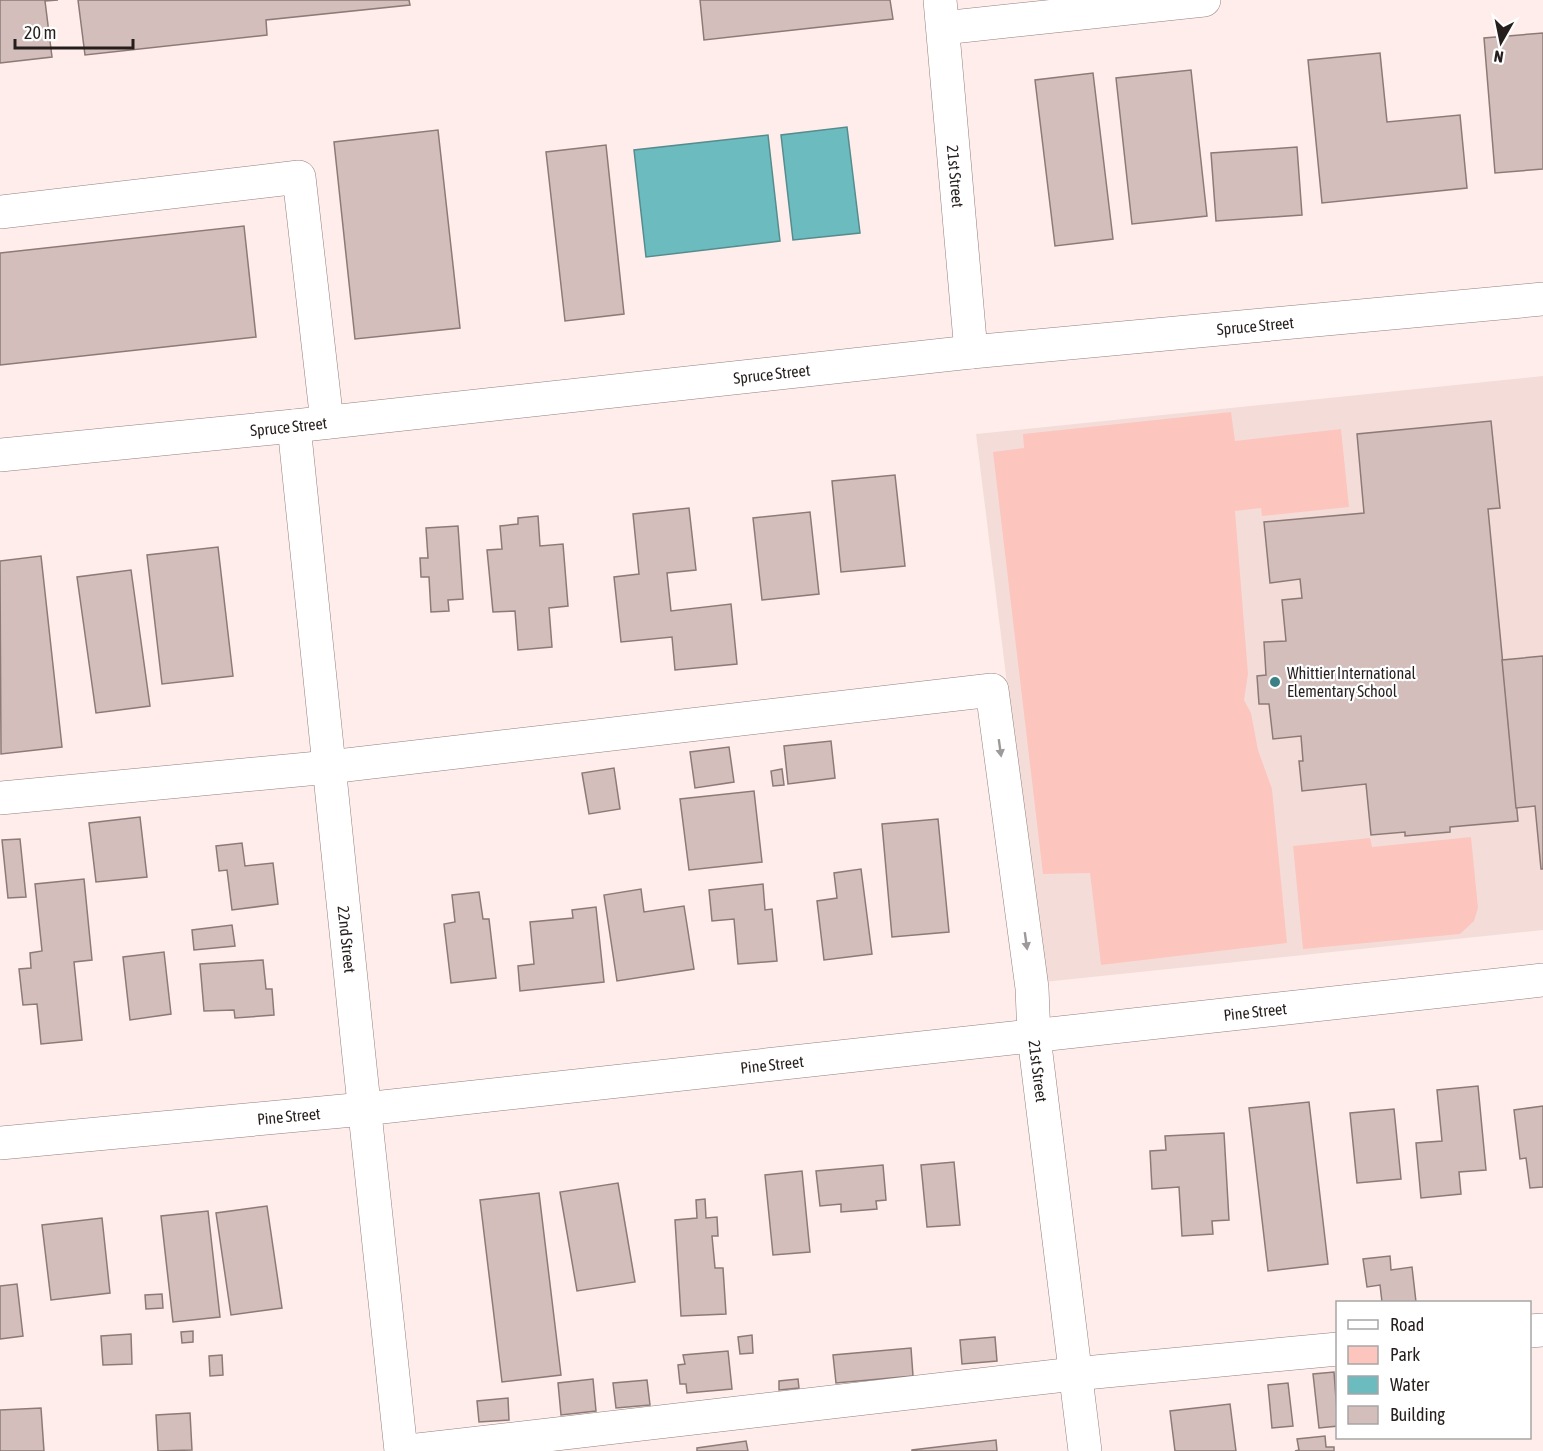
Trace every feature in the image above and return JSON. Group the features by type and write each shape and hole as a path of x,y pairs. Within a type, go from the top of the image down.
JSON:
{"street":[{"path":"942,14 1204,0"},
{"name":"21st Street","path":"942,14 971,352"},
{"path":"0,212 299,177 327,422"},
{"name":"Spruce Street","path":"0,455 294,426 971,352 1543,299"},
{"name":"22nd Street","path":"294,426 401,1451"},
{"name":"21st Street","path":"329,766 992,690 1032,988 1034,1037 1085,1451"},
{"path":"0,798 329,766"},
{"name":"Pine Street","path":"0,1143 364,1109 1543,981"},
{"path":"409,1451 1074,1374 1336,1349"}],"shaded area":[{"name":"Whittier International Elementary School","path":"1543,376 1543,930 1044,982 976,434"}],"green space":[{"path":"1231,412 1235,441 1341,429 1349,507 1262,516 1261,508 1235,511 1248,674 1244,700 1251,713 1258,750 1272,789 1287,943 1101,965 1090,873 1043,874 993,452 1024,448 1023,434"},
{"path":"1471,837 1478,908 1474,921 1460,934 1303,949 1293,846 1370,838 1372,847"}],"water":[{"path":"847,127 860,233 793,240 781,135"},
{"path":"768,135 780,241 646,257 634,150"}],"building":[{"path":"0,0 58,0 45,1 52,57 0,63"},
{"path":"78,0 409,0 410,5 266,20 267,35 85,55"},
{"path":"700,0 890,0 893,19 704,40"},
{"path":"1543,33 1543,169 1495,173 1484,38"},
{"path":"1380,53 1387,122 1460,115 1467,188 1322,203 1308,60"},
{"path":"1191,70 1207,216 1132,224 1116,78"},
{"path":"1093,73 1113,239 1055,246 1035,80"},
{"path":"438,130 460,328 355,339 334,142"},
{"path":"606,145 624,314 565,321 546,152"},
{"path":"1297,147 1302,215 1216,221 1211,153"},
{"path":"244,226 256,337 0,365 0,253"},
{"path":"1491,421 1500,508 1488,509 1518,821 1450,827 1450,832 1405,836 1405,832 1371,835 1366,784 1302,791 1299,761 1303,761 1301,736 1273,739 1269,704 1259,704 1257,676 1266,675 1264,642 1286,641 1282,600 1302,598 1300,579 1270,583 1264,522 1364,513 1357,434"},
{"path":"895,475 905,566 841,572 832,481"},
{"path":"689,508 696,570 667,573 671,611 731,604 737,664 675,670 672,637 621,642 614,577 639,574 633,514"},
{"path":"810,512 819,594 762,600 753,518"},
{"path":"538,516 540,546 563,544 568,606 549,608 552,647 518,650 515,611 493,612 487,550 502,549 500,526 518,524 518,518"},
{"path":"458,526 463,599 448,600 449,611 431,612 429,577 421,577 420,558 428,558 426,528"},
{"path":"218,547 233,676 162,684 147,555"},
{"path":"41,556 62,747 1,754 0,561"},
{"path":"131,570 150,706 96,713 77,577"},
{"path":"1543,656 1543,869 1541,869 1535,806 1516,808 1502,660"},
{"path":"831,741 835,778 788,784 784,746"},
{"path":"729,747 734,782 695,788 690,752"},
{"path":"614,768 620,809 589,814 582,773"},
{"path":"782,769 784,785 773,786 771,771"},
{"path":"754,791 762,862 689,870 680,799"},
{"path":"140,817 147,877 96,882 89,823"},
{"path":"938,819 949,932 892,937 882,824"},
{"path":"20,839 26,897 8,898 2,840"},
{"path":"242,843 245,866 273,863 278,904 232,910 227,870 219,871 216,846"},
{"path":"861,869 872,954 824,960 817,901 837,898 834,873"},
{"path":"84,879 92,960 74,962 82,1040 41,1044 37,1004 23,1005 19,969 31,968 30,953 42,951 35,884"},
{"path":"763,884 765,910 772,909 777,961 738,964 734,919 712,921 709,890"},
{"path":"641,889 644,912 684,906 694,969 617,981 604,895"},
{"path":"479,892 483,919 489,919 496,978 451,983 444,924 455,922 452,895"},
{"path":"596,907 604,982 520,991 518,966 534,964 530,922 573,918 572,910"},
{"path":"232,925 235,946 194,950 192,930"},
{"path":"164,952 171,1014 130,1020 123,957"},
{"path":"263,960 266,989 272,989 274,1015 235,1018 234,1010 204,1011 200,964"},
{"path":"1478,1086 1486,1170 1459,1172 1461,1194 1421,1198 1416,1143 1442,1141 1437,1090"},
{"path":"1309,1102 1328,1264 1268,1271 1249,1108"},
{"path":"1543,1106 1543,1187 1530,1188 1526,1158 1520,1159 1514,1110"},
{"path":"1394,1109 1401,1179 1357,1183 1350,1113"},
{"path":"1224,1133 1229,1220 1212,1221 1213,1234 1182,1236 1179,1187 1152,1189 1150,1151 1166,1150 1165,1136"},
{"path":"954,1162 960,1225 927,1227 921,1165"},
{"path":"883,1165 886,1200 876,1201 877,1209 841,1212 841,1204 820,1206 816,1171"},
{"path":"802,1171 810,1252 773,1255 765,1175"},
{"path":"618,1183 635,1282 577,1291 560,1192"},
{"path":"539,1193 561,1375 502,1382 480,1200"},
{"path":"705,1199 706,1218 717,1217 718,1236 712,1236 715,1268 723,1268 726,1314 681,1316 675,1220 697,1218 696,1200"},
{"path":"267,1206 282,1308 231,1315 216,1213"},
{"path":"208,1211 220,1317 173,1322 161,1216"},
{"path":"102,1218 110,1293 51,1300 42,1225"},
{"path":"1390,1256 1391,1270 1412,1267 1416,1301 1382,1301 1380,1285 1367,1287 1363,1259"},
{"path":"17,1284 23,1336 0,1339 0,1286"},
{"path":"162,1294 163,1308 146,1309 145,1295"},
{"path":"193,1331 193,1342 182,1343 181,1332"},
{"path":"131,1334 132,1364 103,1365 101,1336"},
{"path":"752,1335 753,1353 740,1354 738,1337"},
{"path":"995,1337 997,1361 962,1364 960,1340"},
{"path":"911,1348 913,1376 836,1383 833,1355"},
{"path":"728,1351 732,1389 687,1393 686,1384 680,1384 678,1365 685,1364 683,1355"},
{"path":"222,1355 223,1375 210,1376 209,1356"},
{"path":"1334,1372 1336,1426 1319,1428 1313,1374"},
{"path":"593,1379 596,1411 561,1415 558,1383"},
{"path":"798,1379 799,1388 779,1390 779,1381"},
{"path":"647,1380 650,1405 616,1408 613,1383"},
{"path":"1288,1383 1293,1426 1272,1428 1268,1385"},
{"path":"508,1398 509,1420 479,1422 477,1401"},
{"path":"1230,1404 1236,1451 1175,1451 1170,1411"},
{"path":"41,1408 44,1451 0,1451 0,1410"},
{"path":"190,1413 192,1450 158,1451 156,1415"},
{"path":"1325,1436 1326,1447 1334,1447 1334,1451 1295,1451 1299,1450 1297,1439"},
{"path":"996,1440 997,1451 912,1451 912,1450"},
{"path":"746,1441 748,1451 697,1451 697,1448"}],"place":[{"name":"Whittier International Elementary School","path":"1275,682"}]}
